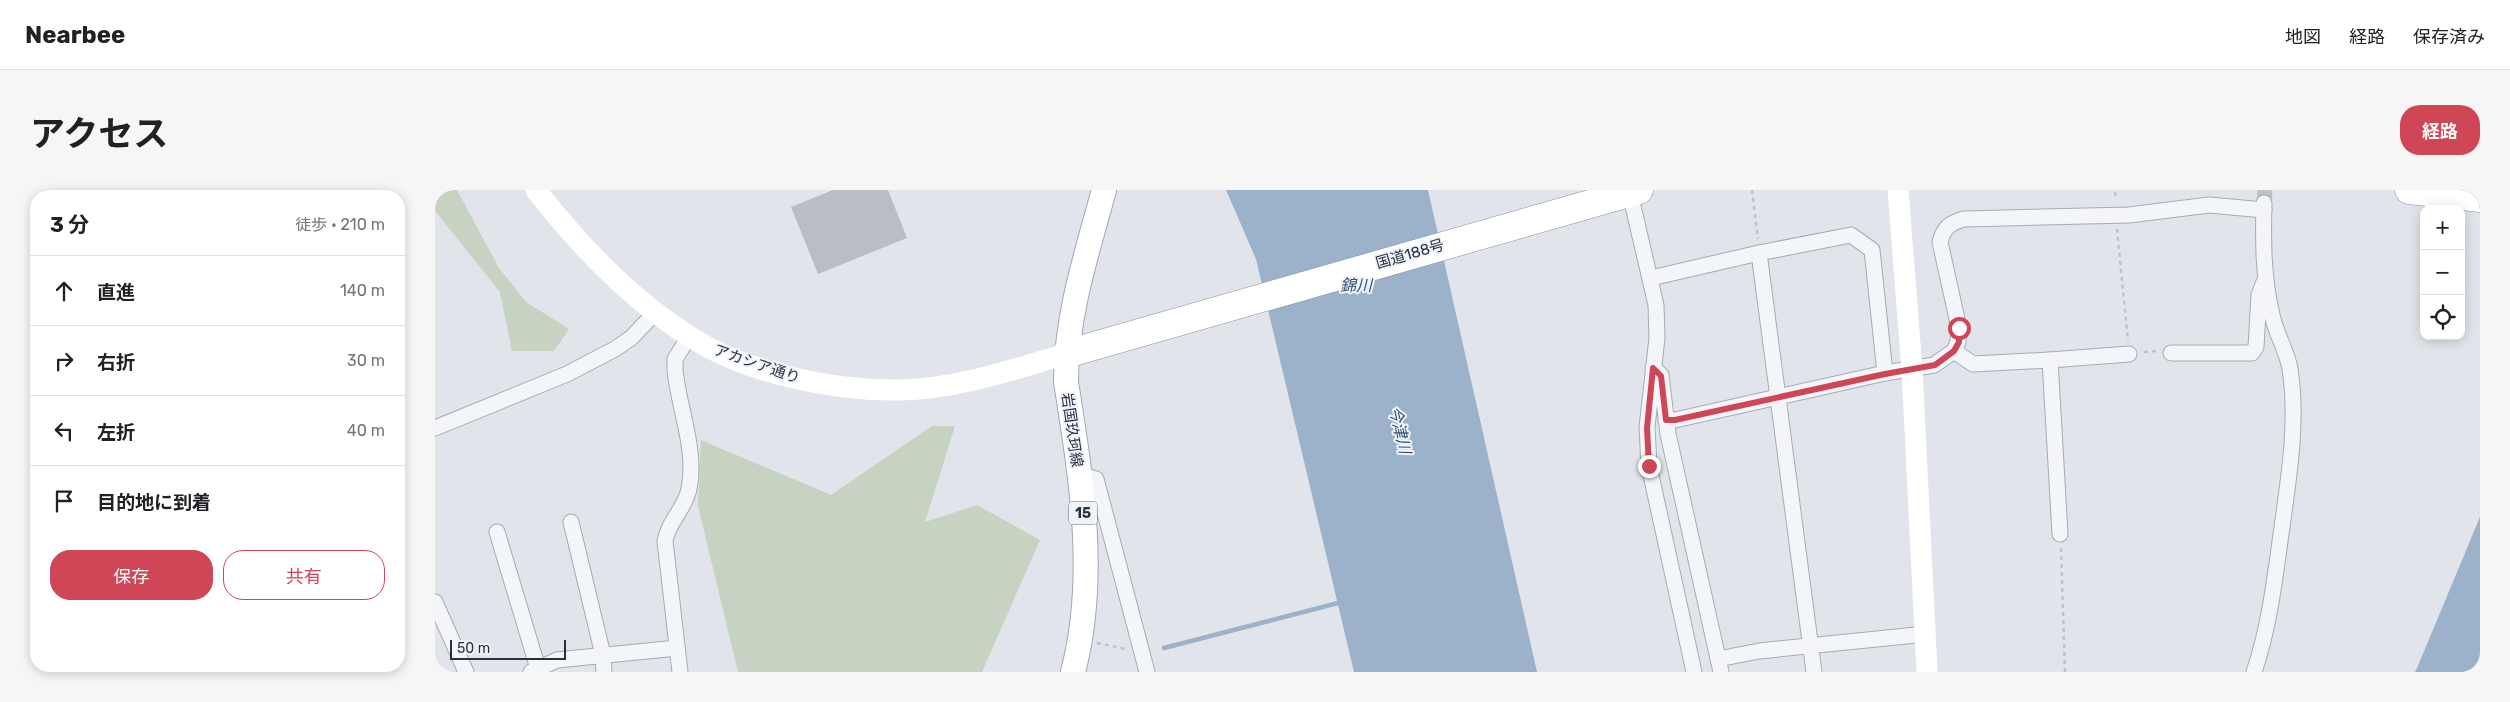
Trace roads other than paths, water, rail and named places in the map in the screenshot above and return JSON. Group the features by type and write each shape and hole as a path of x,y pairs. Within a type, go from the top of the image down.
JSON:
{"highway":[{"path":"2409,190 2480,198"},
{"name":"国道188号","path":"1066,354 1102,342 1581,205 1636,198"}],"main road":[{"name":"岩国玖珂線","path":"1073,672 1081,640 1087,589 1087,548 1066,382 1066,354 1079,277 1105,190"}],"street":[{"name":"アカシア通り","path":"536,190 580,242 655,313 689,337 714,350 783,376 859,389 900,390 950,384 1020,368 1066,354"},
{"path":"1898,190 1912,369 1927,672"},
{"path":"1636,198 1656,305 1657,338 1647,428 1649,466 1694,672"},
{"path":"1666,420 1675,420 1885,374 1935,365 1954,351 1959,342 1959,328 1940,242 1943,231 1951,223 1964,219 2116,215 2209,205 2264,206 2265,280 2273,318 2290,367 2293,395 2290,463 2280,541 2264,642 2255,672"},
{"path":"1651,278 1759,253 1851,235 1872,250 1885,374"},
{"path":"1759,253 1814,672"},
{"path":"2171,353 2252,353 2256,347 2259,295 2265,280"},
{"path":"435,428 567,374 631,338 655,313"},
{"path":"680,672 665,541 666,531 689,490 691,456 675,370 675,359 689,337"},
{"path":"1954,351 1973,364 2129,354"},
{"path":"2049,360 2061,534"},
{"path":"1653,368 1661,376 1666,420 1719,665 1759,651 1926,634"},
{"path":"1079,473 1097,479 1147,672"},
{"path":"571,522 603,655 604,672"},
{"path":"497,532 536,671 557,660 677,648"},
{"path":"435,602 466,672"}],"water":[{"name":"錦川","path":"1226,190 1428,190 1537,672 1354,672 1256,259"},
{"path":"2480,517 2480,672 2415,672 2417,668"}],"waterway":[{"path":"1164,648 1338,603"}],"tunnel":[{"path":"2264,203 2265,190"}],"water label":[{"name":"今津川","path":"1400,430"}]}
